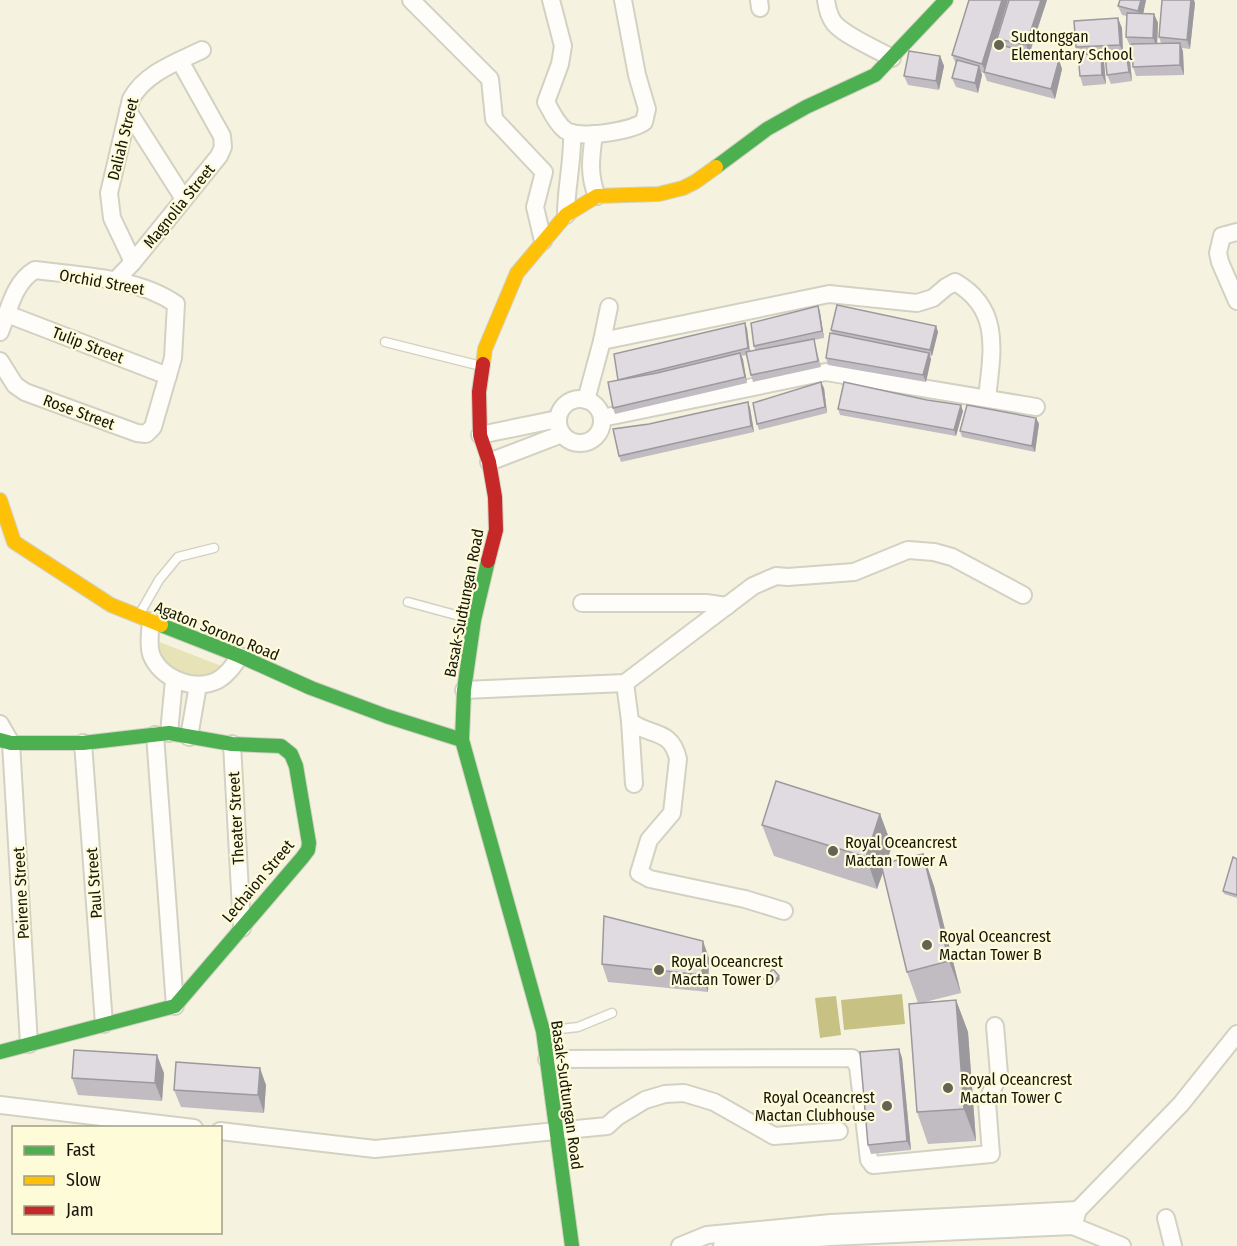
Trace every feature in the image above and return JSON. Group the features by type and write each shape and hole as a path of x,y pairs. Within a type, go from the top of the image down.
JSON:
{"street":[{"path":"411,0 490,79 494,119 544,172 535,207 543,241"},
{"path":"551,0 563,46 560,64 546,102 555,119 568,131 594,134 634,128 644,122 647,109 637,75 623,0"},
{"path":"826,0 828,12 835,24 892,58"},
{"name":"Basak-Sudtungan Road","path":"572,1246 543,1032 462,740 464,690 474,620 496,530 495,497 489,462 480,435 479,392 485,349 517,273 566,215 597,196 659,194 683,188 695,182 767,129 806,107 875,75 946,0"},
{"name":"Daliah Street","path":"133,262 112,218 109,194 131,99 137,88 153,75 202,50"},
{"name":"Magnolia Street","path":"115,281 219,156 223,147 222,136 180,61"},
{"path":"128,111 184,199"},
{"path":"566,215 566,188 573,157 568,131"},
{"path":"594,134 591,153 591,182 597,196"},
{"path":"1237,232 1222,236 1218,253 1237,301"},
{"name":"Orchid Street","path":"7,314 24,276 36,270 115,281 156,292 176,304 173,358 168,375"},
{"path":"602,341 829,294 917,303 933,298 955,282 967,290 983,307 991,327 993,352 987,398"},
{"path":"586,400 609,307"},
{"path":"0,332 7,314"},
{"name":"Tulip Street","path":"7,314 168,375"},
{"name":"Rose Street","path":"0,361 15,385 36,396 137,433 146,434 153,427 168,375"},
{"path":"602,418 826,372 1036,406"},
{"path":"586,400 597,406 602,418 599,432 588,442 573,442 560,426 560,411 571,401 586,400"},
{"path":"480,435 560,426"},
{"path":"489,462 560,426"},
{"name":"Agaton Sorono Road","path":"0,500 14,542 111,605 240,656 311,688 386,716 462,740"},
{"path":"464,690 625,683 753,586 776,576 854,572 908,550 934,552 952,557 1023,595"},
{"path":"582,603 706,603 727,606"},
{"path":"145,619 151,653 156,663 174,680 198,685 217,681 230,672 240,656"},
{"path":"0,1052 175,1005 162,734 174,680"},
{"path":"625,683 634,784"},
{"path":"189,737 198,685"},
{"path":"630,721 634,725 662,734 669,740 678,759 672,813 649,840 639,873 650,879 745,899 784,911"},
{"path":"0,724 5,742"},
{"name":"Lechaion Street","path":"5,742 83,743 162,734 232,744 281,746 291,754 296,766 309,843 308,849 175,1005"},
{"name":"Peirene Street","path":"5,742 17,827 29,1044"},
{"name":"Paul Street","path":"83,743 104,1024"},
{"name":"Theater Street","path":"232,744 242,927"},
{"path":"0,821 17,827"},
{"path":"547,1059 852,1058 858,1066 869,1160 873,1165 991,1154 987,1102 999,1074 995,1026"},
{"path":"1076,1218 1235,1042"},
{"path":"222,1131 375,1149 607,1126 645,1100 684,1093 714,1102 774,1136 839,1131"},
{"path":"0,1105 177,1126"},
{"path":"680,1246 707,1235 1076,1218 1122,1246"},
{"path":"1166,1218 1173,1246"},
{"path":"722,1246 830,1230"}],"lane":[{"path":"385,342 483,367"},
{"path":"145,619 146,600 178,557 214,548"},
{"path":"408,602 474,620"},
{"path":"543,1032 578,1027 612,1013"}],"shaded area":[{"path":"157,641 224,667 204,676 186,674 166,664 159,656"},
{"path":"902,994 905,1024 844,1030 841,1000"},
{"path":"836,996 841,1035 820,1038 815,998"}],"building":[{"path":"969,0 1002,0 982,64 952,55"},
{"path":"1009,0 1041,0 1026,45 997,39"},
{"path":"1120,0 1141,0 1138,11 1118,6"},
{"path":"1162,0 1191,0 1187,40 1159,37"},
{"path":"1127,13 1154,14 1153,38 1126,37"},
{"path":"1118,18 1120,45 1076,47 1074,21"},
{"path":"992,43 1059,60 1051,89 984,72"},
{"path":"1180,43 1180,65 1133,67 1132,44"},
{"path":"909,51 940,56 936,81 904,76"},
{"path":"1126,52 1129,72 1107,75 1105,55"},
{"path":"1101,53 1102,75 1080,76 1078,55"},
{"path":"957,60 979,66 975,83 952,78"},
{"path":"837,305 936,326 930,350 831,330"},
{"path":"818,306 822,331 754,346 751,323"},
{"path":"745,323 748,348 618,380 614,354"},
{"path":"830,333 929,353 923,375 826,358"},
{"path":"814,339 818,361 751,375 746,352"},
{"path":"740,353 745,377 613,408 608,382"},
{"path":"821,382 825,407 757,424 753,403"},
{"path":"844,382 961,405 954,430 838,409"},
{"path":"748,402 751,426 619,456 613,429 649,424"},
{"path":"967,405 1036,418 1032,446 960,431"},
{"path":"776,781 880,814 866,857 762,825"},
{"name":"Royal Oceancrest Mactan Tower B","path":"923,854 949,961 907,972 881,864"},
{"path":"1233,857 1237,859 1237,895 1223,891"},
{"path":"604,916 703,941 702,975 602,964"},
{"path":"773,969 779,976 769,985 764,979"},
{"path":"956,1000 964,1109 917,1112 909,1004"},
{"name":"Royal Oceancrest Mactan Clubhouse","path":"899,1049 907,1141 868,1145 860,1052"},
{"path":"74,1050 157,1055 155,1083 72,1078"},
{"path":"176,1062 260,1068 258,1095 174,1090"}],"traffic: fast":[{"path":"716,167 767,129 806,107 875,75 946,0"},
{"path":"488,561 474,620 464,690 462,740 543,1031 572,1246"},
{"path":"161,625 240,656 311,688 386,716 462,740"},
{"path":"0,740 11,743 83,743 169,733 232,744 281,746 291,754 296,766 309,843 308,850 302,858 175,1006 0,1052"}],"traffic: slow":[{"path":"483,364 485,349 517,273 566,215 597,196 659,194 683,188 716,167"},
{"path":"0,500 14,542 111,605 161,625"}],"traffic: jam":[{"path":"483,364 479,392 480,435 489,462 495,497 496,530 488,561"}],"place":[{"name":"Sudtonggan Elementary School","path":"999,45"},
{"name":"Royal Oceancrest Mactan Tower A","path":"833,851"},
{"name":"Royal Oceancrest Mactan Tower B","path":"927,945"},
{"name":"Royal Oceancrest Mactan Tower D","path":"659,970"},
{"name":"Royal Oceancrest Mactan Tower C","path":"948,1088"},
{"name":"Royal Oceancrest Mactan Clubhouse","path":"887,1106"}]}
